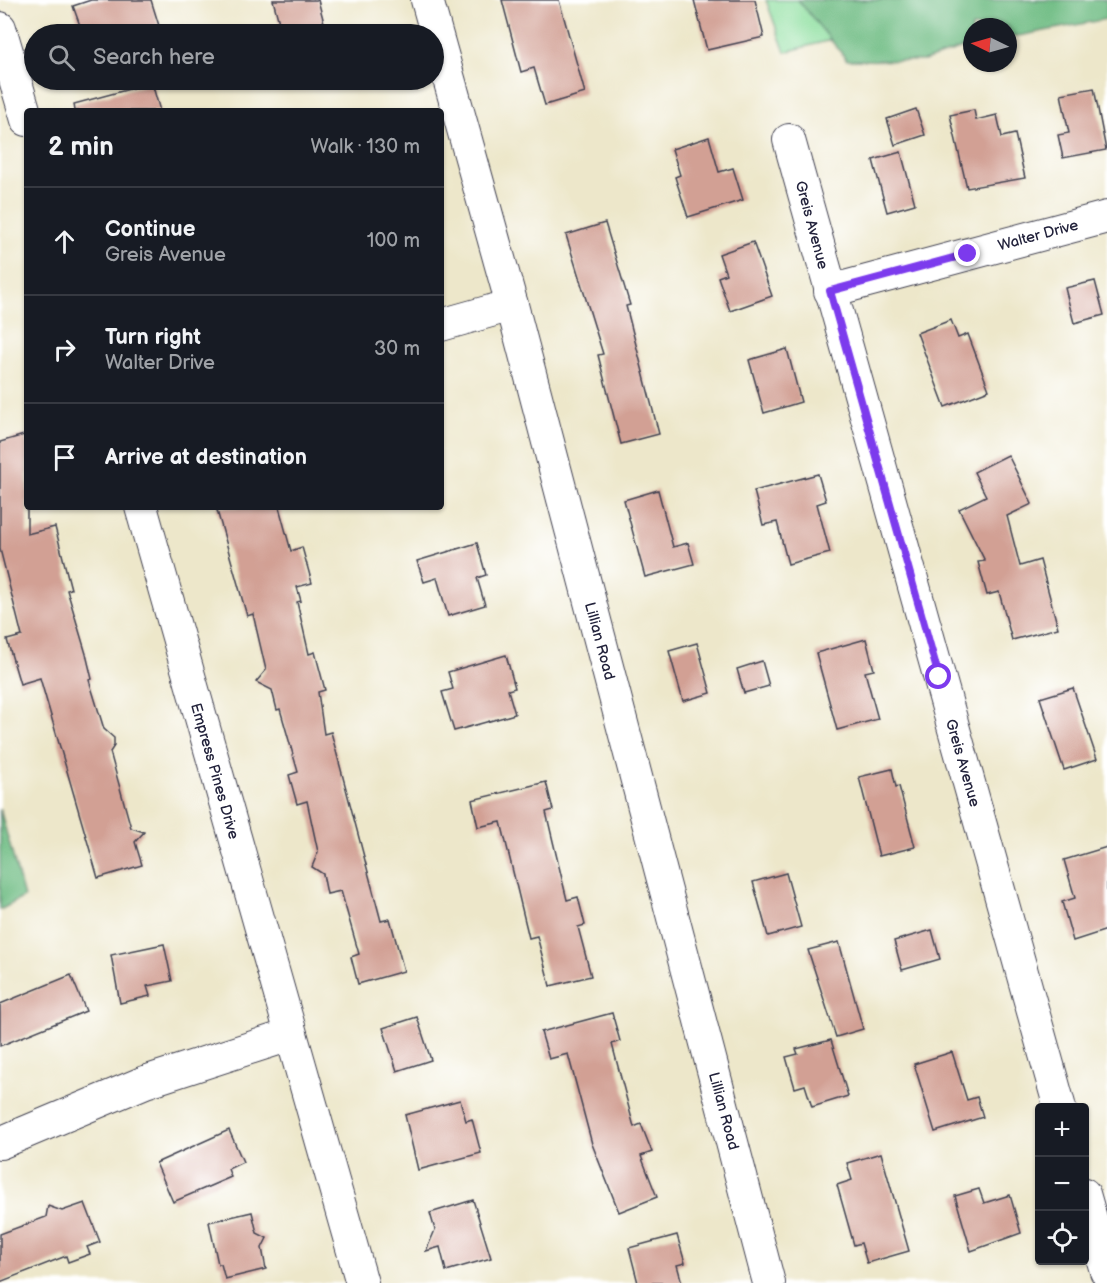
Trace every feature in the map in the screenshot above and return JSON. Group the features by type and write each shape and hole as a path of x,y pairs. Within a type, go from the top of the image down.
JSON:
{"street":[{"name":"Lillian Road","path":"427,0 434,24"},
{"path":"0,28 4,59 24,112"},
{"name":"Lillian Road","path":"444,61 512,305 769,1283"},
{"name":"Greis Avenue","path":"789,140 1059,1103"},
{"name":"Walter Drive","path":"830,291 1107,217"},
{"path":"444,324 512,305"},
{"name":"Empress Pines Drive","path":"142,510 362,1283"},
{"path":"0,1143 145,1082 290,1035"},
{"path":"1089,1211 1107,1270 1098,1283"}],"green space":[{"path":"766,0 983,0 785,52"},
{"path":"798,0 1107,0 1107,19 1017,36 1017,18 963,18 963,48 924,61 847,60"},
{"path":"0,809 24,897 0,910"}],"building":[{"path":"91,0 151,0 158,24 79,24 73,6"},
{"path":"273,0 318,0 324,24 279,24"},
{"path":"502,0 559,0 585,93 545,105 534,68 521,72"},
{"path":"694,0 755,0 764,37 707,50"},
{"path":"1094,88 1106,150 1063,158 1058,135 1069,133 1061,94"},
{"path":"126,90 154,90 159,108 75,108 74,104"},
{"path":"916,109 925,135 895,145 887,119"},
{"path":"974,110 976,120 997,115 1002,137 1015,134 1025,178 967,188 950,115"},
{"path":"709,137 719,172 733,168 743,200 688,217 675,177 680,175 672,149"},
{"path":"901,152 915,204 887,212 873,160"},
{"path":"605,223 630,305 626,306 659,434 621,444 598,355 603,354 566,235"},
{"path":"753,242 772,296 730,311 718,277 726,274 719,254"},
{"path":"1095,281 1104,315 1074,323 1065,288"},
{"path":"951,320 958,338 968,334 989,390 945,407 917,333"},
{"path":"787,349 801,402 764,413 749,360"},
{"path":"24,435 24,510 27,510 27,534 55,527 71,589 67,590 92,679 89,680 104,729 114,738 114,746 110,752 131,828 144,832 135,842 142,865 98,878 40,678 20,684 7,640 22,636 0,549 0,442"},
{"path":"1008,455 1032,504 1007,516 1020,566 1040,560 1058,628 1012,640 999,592 987,595 978,562 985,561 959,509 986,496 974,472"},
{"path":"818,474 826,501 817,504 830,553 788,564 777,522 763,525 754,491"},
{"path":"658,490 673,547 688,543 694,564 645,577 624,500"},
{"path":"217,510 280,510 291,551 302,547 312,583 297,587 301,601 297,602 309,654 315,652 325,690 318,692 324,734 331,732 381,921 390,919 404,971 358,984 351,957 359,954 341,891 327,894 323,874 312,867 318,852 307,801 297,804 289,775 298,772 280,709 277,710 272,690 256,682 266,670 253,614 247,616"},
{"path":"477,543 486,575 477,578 485,605 448,616 437,578 424,582 417,561"},
{"path":"866,639 874,670 865,672 878,719 837,730 816,653"},
{"path":"697,643 711,693 683,701 669,651"},
{"path":"506,655 515,688 508,690 515,714 454,731 442,692 453,689 448,672"},
{"path":"762,661 769,686 744,693 737,669"},
{"path":"1073,688 1097,759 1064,770 1040,698"},
{"path":"892,769 896,787 899,786 915,847 879,856 859,777"},
{"path":"546,782 553,810 546,812 567,900 578,897 585,925 578,927 591,976 550,986 537,936 529,938 501,822 478,827 472,800"},
{"path":"1107,847 1107,930 1073,941 1062,902 1075,898 1064,860"},
{"path":"786,873 801,927 768,936 753,882"},
{"path":"932,930 940,959 902,970 894,941"},
{"path":"839,942 863,1029 836,1037 808,950"},
{"path":"164,944 172,981 147,986 150,996 120,1003 111,955"},
{"path":"71,975 86,1011 0,1046 0,1004"},
{"path":"612,1013 620,1041 612,1044 634,1127 641,1124 652,1152 641,1156 657,1197 619,1212 592,1144 568,1054 549,1059 541,1032"},
{"path":"417,1017 431,1060 397,1071 383,1028"},
{"path":"831,1040 848,1096 812,1107 805,1085 795,1088 786,1057 798,1054 796,1049"},
{"path":"952,1052 967,1100 977,1097 983,1117 935,1132 914,1064"},
{"path":"460,1100 466,1121 472,1119 481,1153 418,1170 405,1115"},
{"path":"229,1130 243,1162 228,1169 231,1177 173,1202 156,1163"},
{"path":"881,1153 909,1251 867,1263 861,1243 854,1245 837,1185 852,1180 847,1163"},
{"path":"979,1189 984,1203 1010,1195 1021,1233 971,1251 955,1196"},
{"path":"473,1200 491,1258 446,1271 440,1247 426,1251 435,1230 430,1213"},
{"path":"85,1203 100,1242 87,1247 90,1254 68,1262 66,1256 0,1282 0,1234 46,1217 48,1206 62,1211"},
{"path":"252,1212 257,1233 267,1238 262,1248 266,1269 225,1279 221,1264 218,1264 209,1222"},
{"path":"677,1235 685,1263 677,1265 682,1283 638,1283 629,1248"}],"route":[{"path":"939,677 830,291 968,254"}]}
